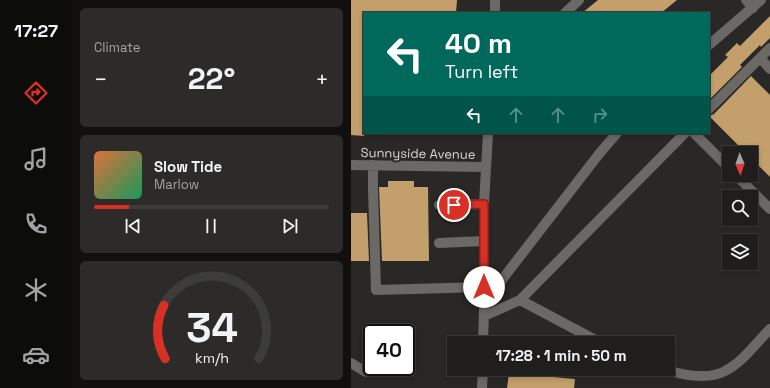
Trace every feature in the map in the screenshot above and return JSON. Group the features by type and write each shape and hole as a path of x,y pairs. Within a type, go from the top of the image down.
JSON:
{"street":[{"path":"495,0 495,12"},
{"path":"566,12 579,0"},
{"path":"710,44 750,4 761,0"},
{"path":"710,108 770,48"},
{"path":"760,58 770,69"},
{"path":"483,336 484,204 488,134"},
{"path":"484,303 616,134"},
{"path":"484,316 520,300 684,134"},
{"path":"695,134 722,161"},
{"name":"Sunnyside Avenue","path":"351,164 485,167"},
{"path":"373,165 377,290 484,287"},
{"path":"743,182 770,209"},
{"path":"439,205 484,204"},
{"path":"439,243 484,241"},
{"path":"520,300 588,336"},
{"path":"675,373 697,376 712,375 724,372 740,360 770,329"},
{"path":"351,363 363,370"},
{"path":"482,388 483,376"}],"building":[{"path":"351,0 457,0 456,12 363,12 364,136 351,135"},
{"path":"598,0 677,0 662,12 583,12"},
{"path":"770,16 770,38 761,47 760,45 740,65 742,67 710,99 710,75 728,57 725,55 737,43 740,46"},
{"path":"751,76 770,95 770,177 758,165 758,146 739,146 710,116 714,114"},
{"path":"388,181 414,181 414,187 428,187 429,261 382,261 379,187 388,187"},
{"path":"351,213 367,213 369,261 351,261"},
{"path":"509,376 542,376 575,379 574,388 507,388"}],"route":[{"path":"454,205 484,204 484,287"}]}
